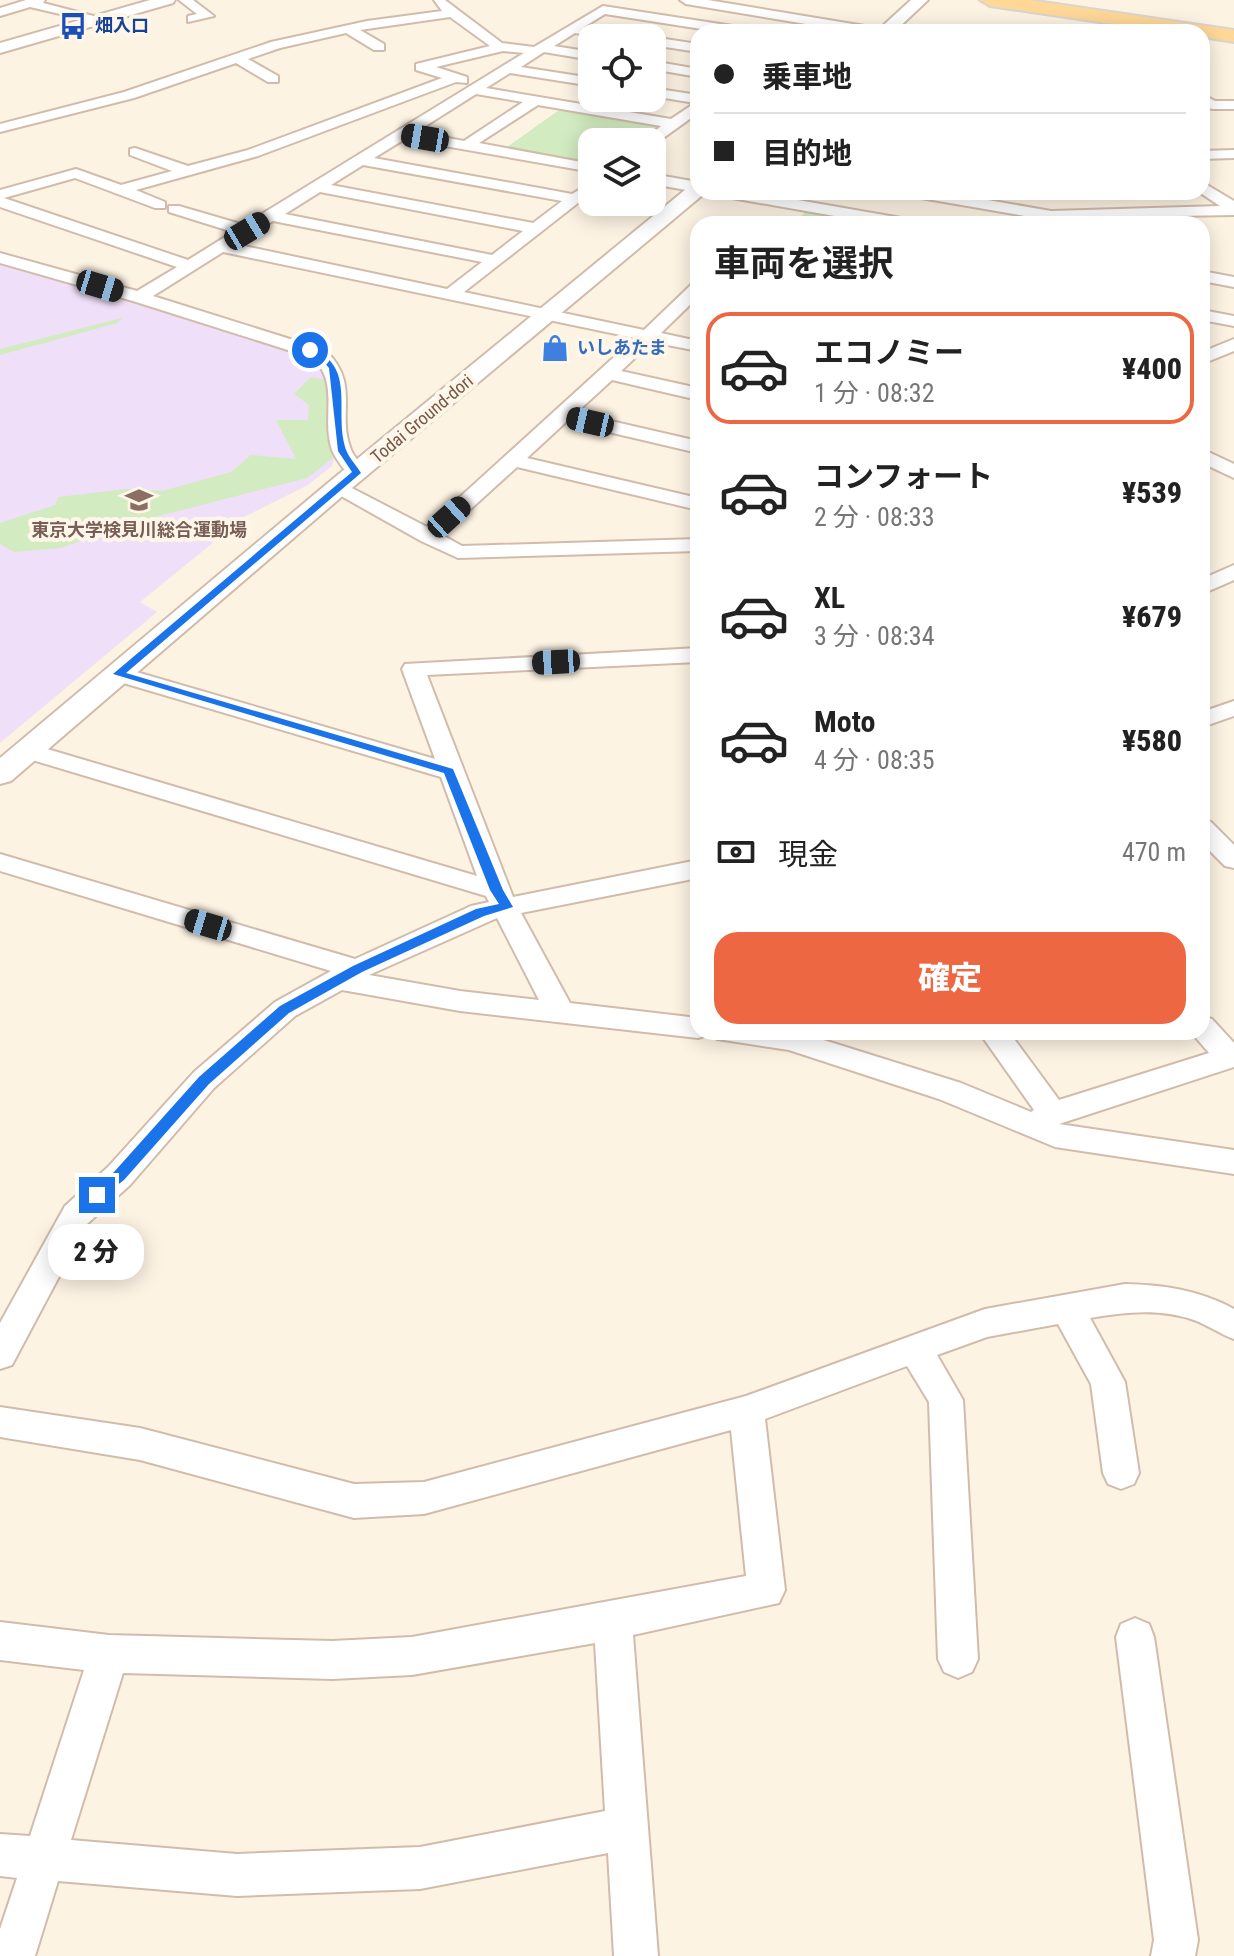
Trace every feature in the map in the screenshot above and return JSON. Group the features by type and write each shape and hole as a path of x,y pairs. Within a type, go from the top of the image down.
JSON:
{"main road":[{"path":"990,0 1124,24"},
{"path":"1210,34 1234,36"}],"street":[{"path":"0,48 167,0"},
{"path":"185,0 208,16 192,19"},
{"path":"438,0 451,13 486,32 499,48"},
{"path":"686,0 829,24"},
{"path":"893,24 920,0"},
{"path":"0,12 34,1 103,20"},
{"path":"801,24 818,7"},
{"path":"120,190 253,153 510,69 603,10 694,24"},
{"path":"2,126 129,95 276,45 348,29 451,13"},
{"path":"348,29 379,47"},
{"path":"573,29 578,30"},
{"path":"666,43 690,47"},
{"path":"578,54 499,48 421,67 464,83 535,101 673,124"},
{"path":"237,58 273,79"},
{"path":"666,67 690,72"},
{"path":"510,69 578,80"},
{"path":"139,297 418,126 464,83"},
{"path":"666,94 690,98"},
{"path":"467,145 535,101"},
{"path":"1210,104 1234,105"},
{"path":"666,129 690,112"},
{"path":"387,121 418,126"},
{"path":"404,134 578,165"},
{"path":"135,152 189,172"},
{"path":"1210,155 1234,154"},
{"path":"361,160 575,199"},
{"path":"0,195 76,173 162,205 247,231"},
{"path":"666,182 690,186"},
{"path":"318,187 537,229"},
{"path":"1210,192 1234,209"},
{"path":"162,205 182,193"},
{"name":"Todai Ground-dori","path":"0,774 690,195"},
{"path":"451,294 578,197"},
{"path":"957,200 1042,216"},
{"path":"1174,200 1190,211"},
{"path":"0,202 191,266"},
{"path":"789,203 862,216"},
{"path":"1092,216 1234,209"},
{"path":"273,216 495,260"},
{"path":"224,247 690,344"},
{"path":"0,258 139,297 310,350 325,358 336,377 347,480 428,537 458,552 690,545"},
{"path":"1210,278 1234,282"},
{"path":"428,537 690,299"},
{"path":"1210,316 1234,321"},
{"path":"1210,355 1234,344"},
{"path":"608,374 690,392"},
{"path":"563,416 690,445"},
{"path":"1210,459 1234,472"},
{"path":"512,460 690,502"},
{"path":"1210,584 1234,571"},
{"path":"560,1012 502,899 449,771 413,669 690,655"},
{"path":"118,674 449,771"},
{"path":"1210,717 1234,708"},
{"path":"28,751 502,899"},
{"path":"1210,836 1234,860"},
{"path":"0,862 350,974 460,1001 690,1027"},
{"path":"0,1355 76,1215 119,1176 204,1080 285,1009 502,899 690,870"},
{"path":"790,1040 1043,1120 1232,1056 1210,1034"},
{"path":"998,1040 1043,1120 1055,1135 1234,1162"},
{"path":"0,1422 140,1444 354,1501 424,1498 747,1411 985,1323 1125,1298 1163,1299 1204,1309 1234,1325"},
{"path":"1067,1309 1108,1382 1121,1473"},
{"path":"915,1349 946,1400 958,1659"},
{"path":"0,1641 109,1654 332,1660 412,1656 613,1621 766,1590 747,1411"},
{"path":"613,1621 636,1956"},
{"path":"1135,1637 1176,1940 1173,1956"},
{"path":"13,1956 109,1654"},
{"path":"0,1855 237,1875 420,1868 627,1828"}],"shaded area":[{"name":"東京大学検見川総合運動場","path":"0,261 73,281 313,358 319,363 328,383 334,459 332,466 308,485 246,516 140,602 157,612 0,743"}],"green space":[{"path":"562,108 656,123 661,128 578,128 578,162 504,149"},
{"path":"808,210 842,216 801,216"},
{"path":"122,318 118,323 0,355 0,349"},
{"path":"311,377 326,380 333,458 307,478 143,520 60,548 14,552 0,544 0,523 55,505 58,497 127,489 162,491 231,472 251,455 296,459 276,420 308,420 309,405 294,394"}],"place":[{"name":"畑入口","path":"73,26"},
{"name":"いしあたま","path":"555,348"},
{"name":"東京大学検見川総合運動場","path":"139,500"}],"route":[{"path":"97,1195 119,1176 204,1080 285,1009 357,969 456,923 481,912 507,907 496,890 449,771 118,674 357,473 342,451 333,368 325,358 310,350"}]}
